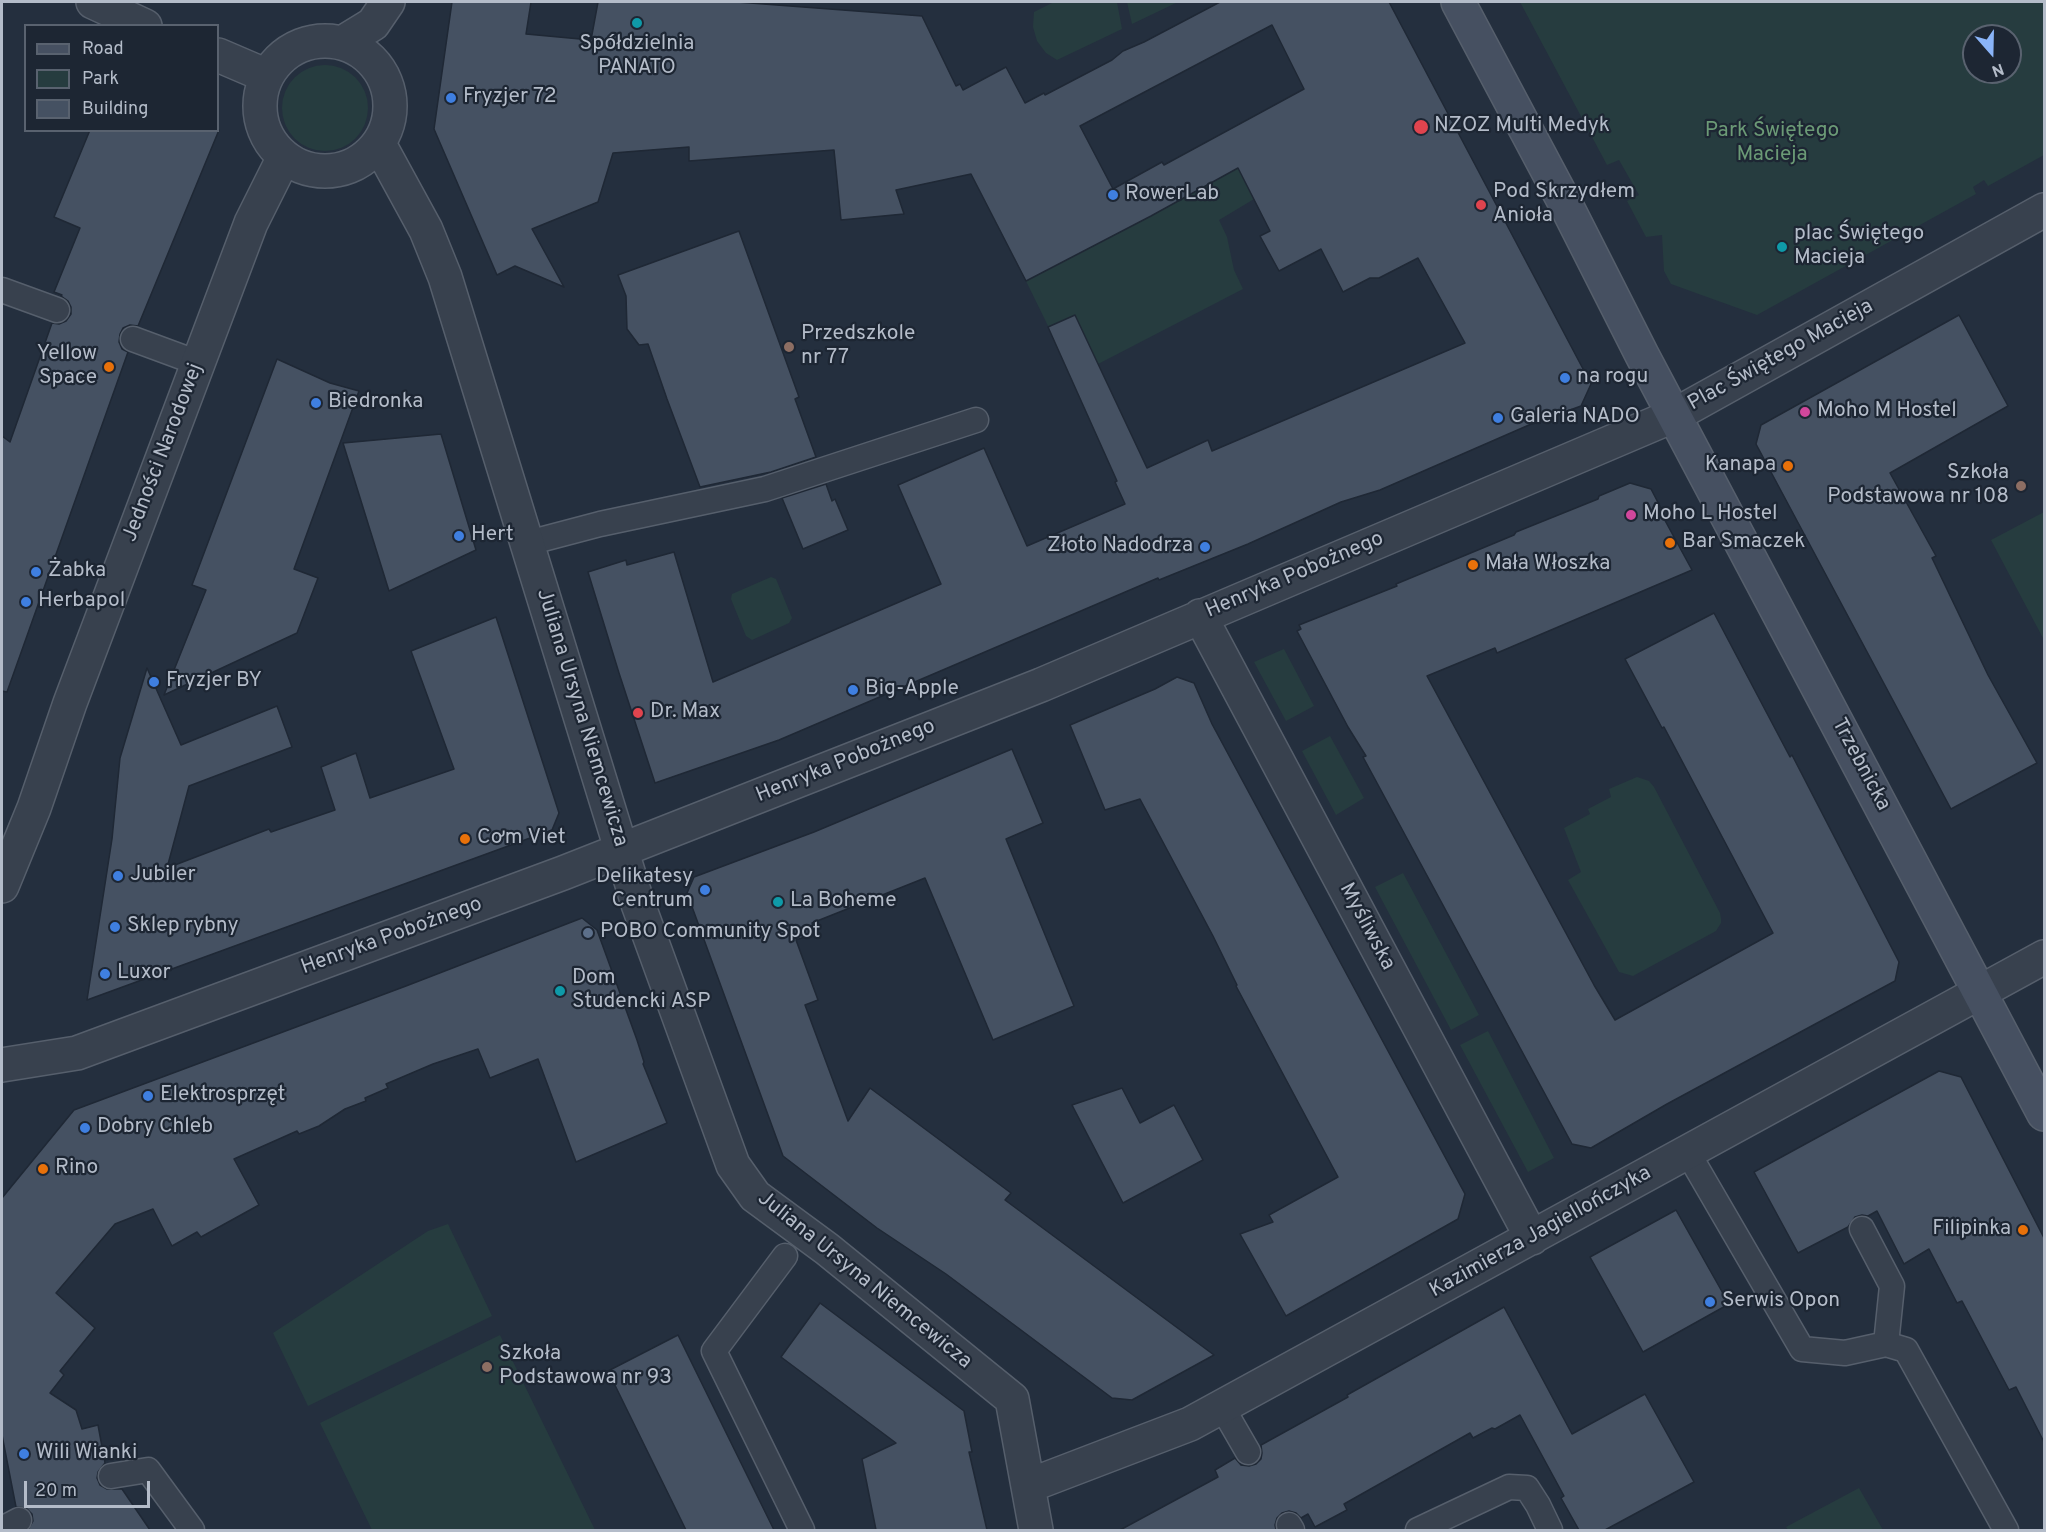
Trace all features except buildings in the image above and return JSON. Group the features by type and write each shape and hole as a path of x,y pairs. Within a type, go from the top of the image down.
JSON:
{"street":[{"path":"93,2 141,24"},
{"path":"342,43 373,24 388,2"},
{"name":"Plac Świętego Macieja","path":"1458,2 1675,415 2044,210"},
{"path":"319,41 342,43 357,48 371,59 382,74 389,91 391,109 387,128 379,144 364,159 345,169 324,172 303,168 284,157 269,139 261,118 261,94 267,76 282,57 299,46 319,41"},
{"path":"219,55 267,76"},
{"name":"Juliana Ursyna Niemcewicza","path":"379,144 426,230 445,277 640,910 733,1165 755,1196 827,1250 1012,1399 1036,1530"},
{"name":"Jedności Narodowej","path":"2,886 34,808 81,675 251,223 284,157"},
{"name":"Henryka Pobożnego","path":"2,1065 77,1053 622,850 995,704 1675,415"},
{"name":"Trzebnicka","path":"1675,415 2044,1114"},
{"name":"Myśliwska","path":"1200,616 1532,1238"},
{"name":"Kazimierza Jagiellończyka","path":"1028,1486 1190,1424 2044,957"}],"lane":[{"path":"2,290 57,310"},
{"path":"133,339 198,363"},
{"path":"528,543 600,524 765,489 976,420"},
{"path":"1688,1153 1802,1349 1845,1353 1886,1344 1906,1350 2006,1530"},
{"path":"1862,1229 1892,1286 1886,1344"},
{"path":"785,1256 714,1351 802,1530"},
{"path":"1222,1407 1248,1452"},
{"path":"111,1476 148,1470 192,1530"},
{"path":"1418,1530 1509,1487 1527,1488 1550,1530"}],"green space":[{"path":"1054,2 1117,2 1122,29 1057,60 1046,53 1037,41 1033,27 1034,12"},
{"path":"1127,2 1178,2 1132,24"},
{"name":"Park Świętego Macieja","path":"1520,2 2044,2 2044,155 1988,186 1984,180 1973,187 1976,194 1757,315 1671,284 1664,271 1662,235 1646,237 1627,201 1639,195 1619,160 1607,165"},
{"path":"325,65 349,72 361,84 368,108 361,132 349,144 325,151 301,144 289,132 282,108 289,84 301,72"},
{"path":"1238,168 1254,199 1219,220 1227,237 1234,270 1243,289 1073,377 1026,281"},
{"path":"2044,512 2044,640 1991,540"},
{"path":"771,577 776,579 792,618 789,623 752,640 746,636 731,599 732,594"},
{"path":"1284,649 1314,706 1286,721 1254,662"},
{"path":"1330,736 1364,798 1336,815 1302,751"},
{"path":"1637,777 1649,781 1654,787 1720,913 1721,923 1716,931 1633,976 1619,972 1568,880 1581,872 1564,828 1590,814 1588,809 1611,797 1609,789"},
{"path":"1403,873 1479,1015 1451,1030 1375,887"},
{"path":"1488,1031 1554,1158 1528,1172 1460,1045"},
{"path":"448,1224 492,1316 308,1406 273,1333 428,1231"},
{"path":"500,1335 595,1530 372,1530 320,1423"},
{"path":"1859,1488 1883,1530 1788,1530 1786,1527"}],"place":[{"name":"Spółdzielnia PANATO","path":"637,23"},
{"name":"Fryzjer 72","path":"451,98"},
{"name":"NZOZ Multi Medyk","path":"1421,127"},
{"name":"RowerLab","path":"1113,195"},
{"name":"Pod Skrzydłem Anioła","path":"1481,205"},
{"name":"plac Świętego Macieja","path":"1782,247"},
{"name":"Przedszkole nr 77","path":"789,347"},
{"name":"Yellow Space","path":"109,367"},
{"name":"na rogu","path":"1565,378"},
{"name":"Biedronka","path":"316,403"},
{"name":"Moho M Hostel","path":"1805,412"},
{"name":"Galeria NADO","path":"1498,418"},
{"name":"Kanapa","path":"1788,466"},
{"name":"Szkoła Podstawowa nr 108","path":"2021,486"},
{"name":"Moho L Hostel","path":"1631,515"},
{"name":"Hert","path":"459,536"},
{"name":"Bar Smaczek","path":"1670,543"},
{"name":"Złoto Nadodrza","path":"1205,547"},
{"name":"Mała Włoszka","path":"1473,565"},
{"name":"Żabka","path":"36,572"},
{"name":"Herbapol","path":"26,602"},
{"name":"Fryzjer BY","path":"154,682"},
{"name":"Big-Apple","path":"853,690"},
{"name":"Dr. Max","path":"638,713"},
{"name":"Cơm Viet","path":"465,839"},
{"name":"Jubiler","path":"118,876"},
{"name":"Delikatesy Centrum","path":"705,890"},
{"name":"La Boheme","path":"778,902"},
{"name":"Sklep rybny","path":"115,927"},
{"name":"POBO Community Spot","path":"588,933"},
{"name":"Luxor","path":"105,974"},
{"name":"Dom Studencki ASP","path":"560,991"},
{"name":"Elektrosprzęt","path":"148,1096"},
{"name":"Dobry Chleb","path":"85,1128"},
{"name":"Rino","path":"43,1169"},
{"name":"Filipinka","path":"2023,1230"},
{"name":"Serwis Opon","path":"1710,1302"},
{"name":"Szkoła Podstawowa nr 93","path":"487,1367"},
{"name":"Wili Wianki","path":"24,1454"}]}
